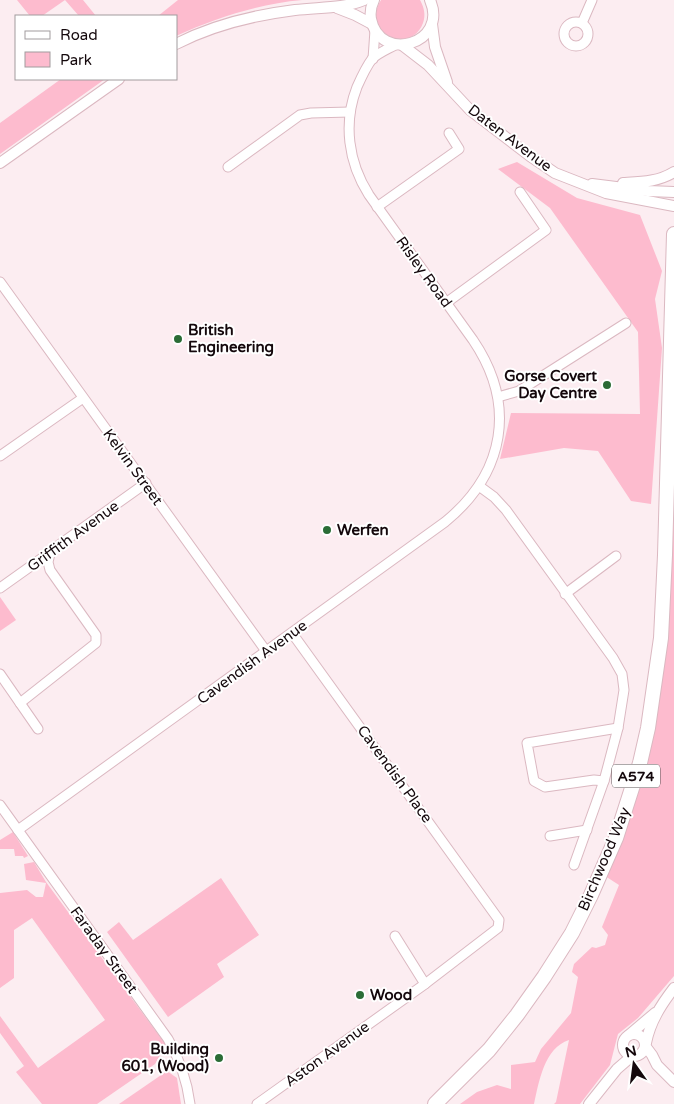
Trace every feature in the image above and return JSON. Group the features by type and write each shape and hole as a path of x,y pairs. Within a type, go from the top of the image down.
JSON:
{"main road":[{"name":"Birchwood Way","path":"435,1104 489,1050 518,1015 544,977 572,933 591,894 628,804 648,728 661,638 674,306 671,295 674,234"},
{"name":"Birchwood Way","path":"670,388 674,365"}],"street":[{"path":"178,43 216,26 259,16 296,9 334,7 364,0"},
{"path":"374,0 370,14 374,27"},
{"path":"582,23 592,0"},
{"path":"399,45 412,44 428,32 432,23 433,3"},
{"path":"334,7 355,15 374,27"},
{"name":"Daten Avenue","path":"432,23 435,46 448,86"},
{"name":"Daten Avenue","path":"374,27 387,42 399,45 428,65 470,110 530,156 555,172 606,193 674,206"},
{"name":"Risley Road","path":"374,27 373,58 360,80 350,112 349,139 354,164 364,187 377,207 482,353 493,379 498,397 499,413 496,446 491,462 479,486"},
{"name":"Risley Road","path":"373,58 399,45"},
{"path":"0,163 118,80"},
{"path":"228,167 300,115 350,112"},
{"path":"377,207 460,149 449,133"},
{"path":"599,184 648,182 660,179 674,172"},
{"name":"Daten Avenue","path":"579,182 648,191 674,192"},
{"path":"446,303 546,230 520,192"},
{"name":"Kelvin Street","path":"0,282 266,651"},
{"path":"498,397 519,391 626,324"},
{"path":"0,456 83,398"},
{"name":"Griffith Avenue","path":"0,588 50,554 52,550 146,483"},
{"path":"479,486 501,504 619,666 624,690 618,728 604,781 574,866"},
{"name":"Cavendish Avenue","path":"18,830 445,522 465,504 479,486"},
{"path":"20,703 96,643 96,634 50,570 48,562 50,554"},
{"path":"565,594 616,556"},
{"name":"Cavendish Place","path":"292,633 497,916"},
{"path":"0,674 38,729"},
{"path":"604,781 594,780 545,787 534,781 527,743 618,728"},
{"name":"Faraday Street","path":"0,805 168,1039 187,1082 190,1104"},
{"path":"550,836 587,830"},
{"name":"Aston Avenue","path":"257,1104 425,984 498,928 500,924 497,916"},
{"path":"395,936 425,984"},
{"path":"590,1104 617,1069 634,1056 642,1054 646,1045 648,1030 658,1010 674,988"},
{"path":"617,1069 624,1040 658,1010"},
{"path":"629,1035 640,1034 643,1036 657,1065 674,1082"},
{"path":"623,1046 626,1053 657,1065"}],"green space":[{"path":"17,0 65,0 43,15 29,15"},
{"path":"65,0 83,0 95,15 78,15"},
{"path":"178,0 302,0 253,8 206,23 178,35 178,15 159,15"},
{"path":"381,0 420,0 424,17 417,33 408,38 399,39 390,36 382,30 377,22 376,12"},
{"path":"60,80 104,80 0,154 0,123"},
{"path":"517,162 577,198 640,215 662,271 655,299 662,348 651,504 631,501 598,451 564,448 500,459 511,413 640,414 638,332 550,208 498,169"},
{"path":"674,465 674,976 638,1018 618,1034 610,1065 580,1104 554,1104 569,1040 554,1050 548,1058 534,1104 460,1104 477,1092 497,1085 511,1089 511,1065 535,1062 541,1049 571,1013 578,977 572,972 574,964 592,947 596,948 605,945 608,935 602,927 619,885 605,876 649,739"},
{"path":"0,597 16,620 0,631"},
{"path":"13,832 28,856 24,858 23,856 15,856 14,849 0,849 0,840"},
{"path":"34,862 46,882 166,1045 155,1064 97,1104 42,1104 16,1072 24,1066 0,1033 0,1016 38,1068 105,1020 32,918 14,930 14,978 0,988 0,893 27,890 36,897 43,897 46,883 26,880 24,864"},
{"path":"221,878 259,935 217,964 224,977 168,1017 107,932 119,922 133,940"},
{"path":"167,1071 177,1078 181,1104 119,1104"}],"place":[{"name":"British Engineering","path":"178,339"},
{"name":"Gorse Covert Day Centre","path":"607,385"},
{"name":"Werfen","path":"327,530"},
{"name":"Wood","path":"360,995"},
{"name":"Building 601, (Wood)","path":"219,1058"}]}
